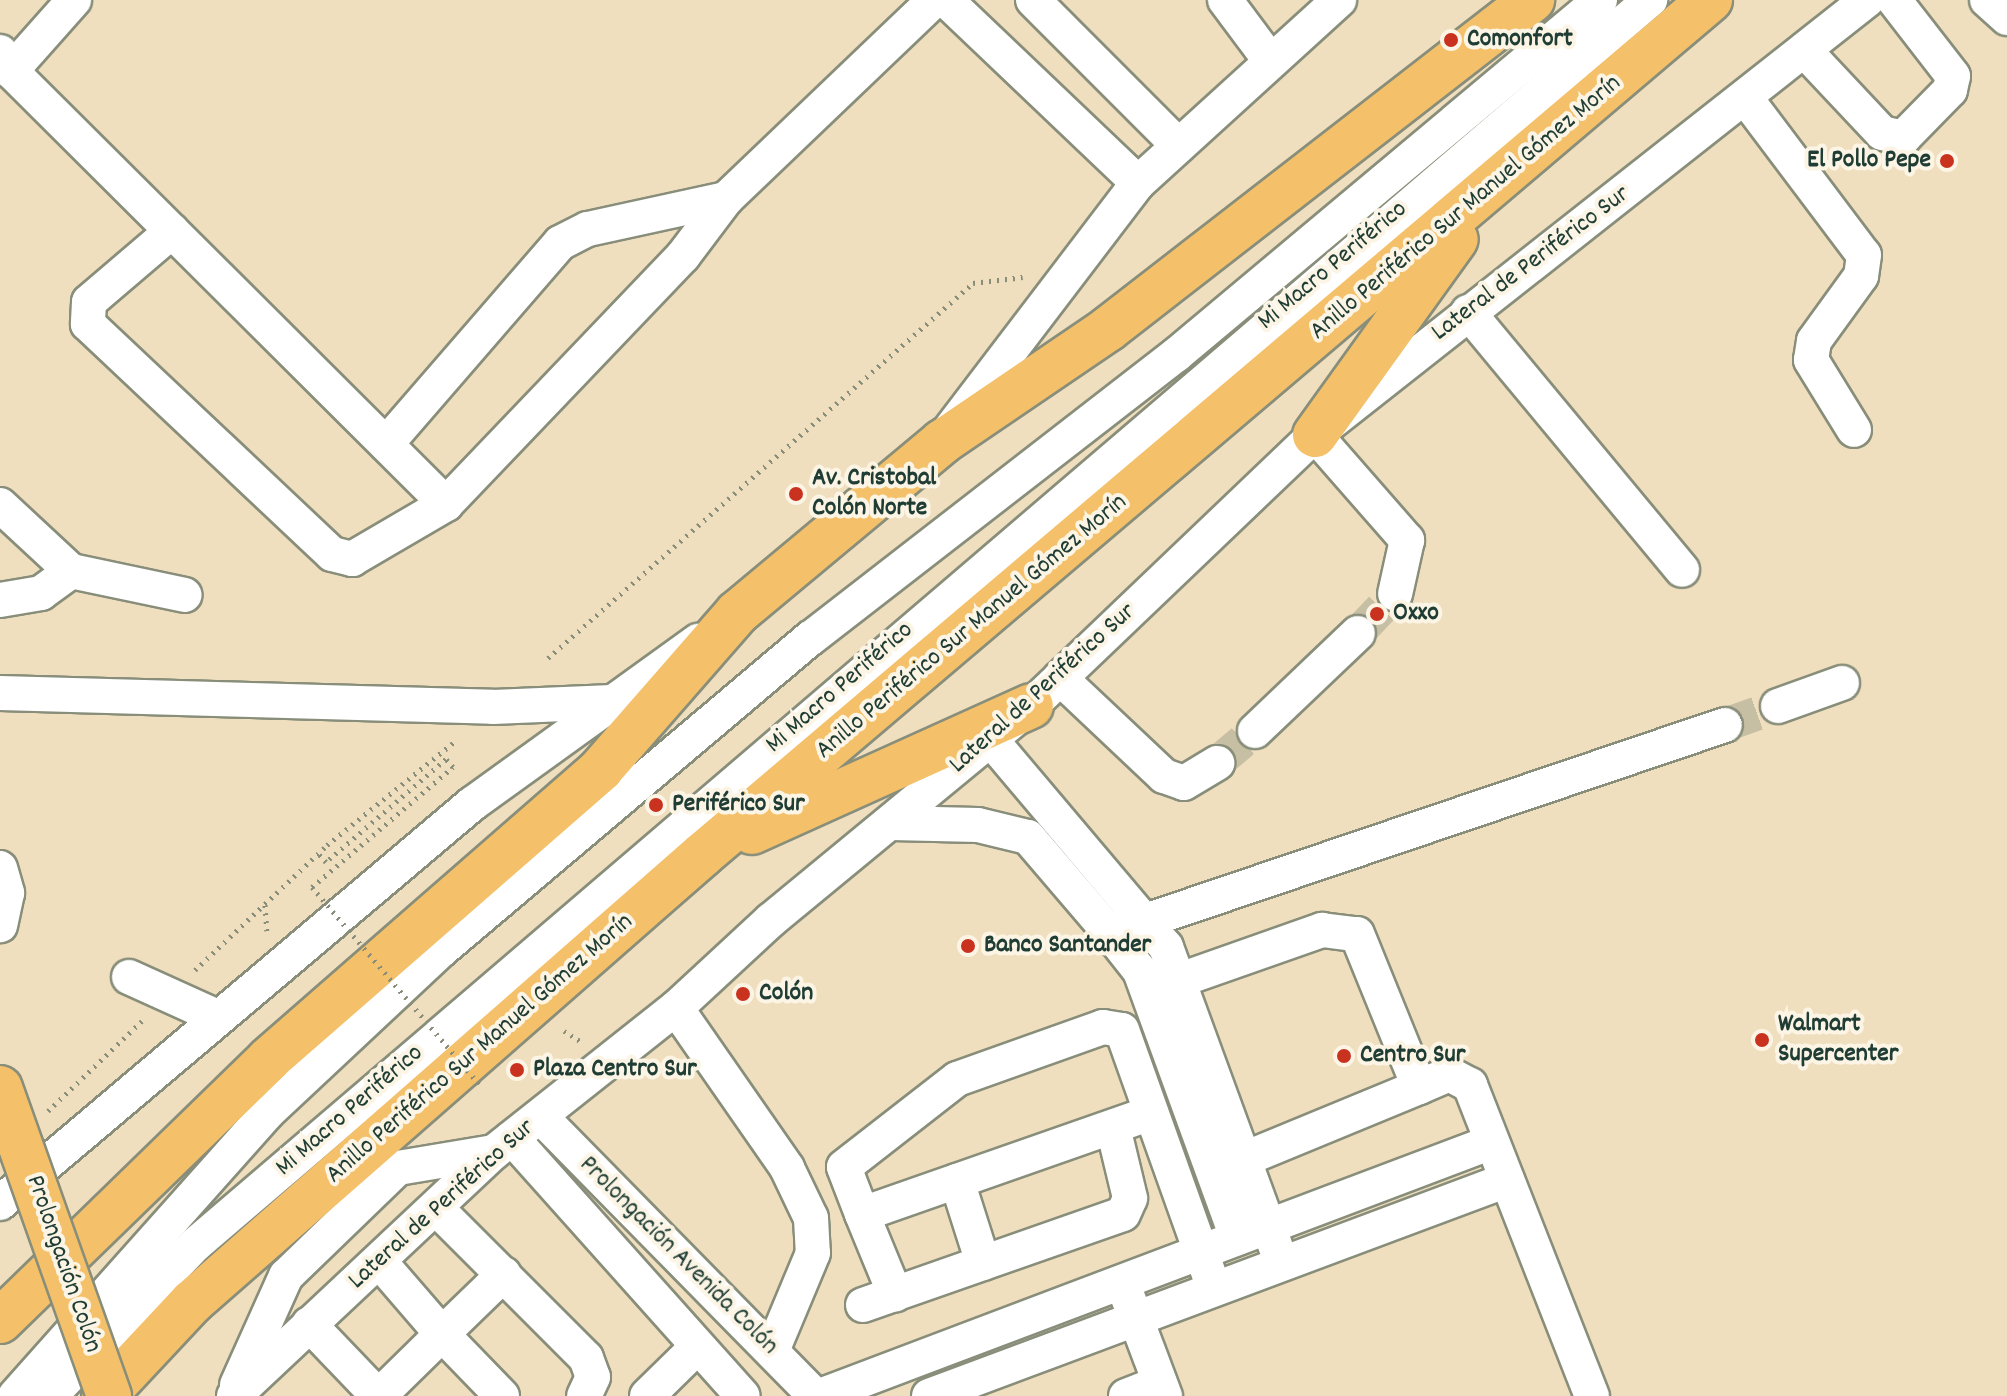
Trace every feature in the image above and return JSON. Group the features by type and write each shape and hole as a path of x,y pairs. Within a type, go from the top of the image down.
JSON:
{"main road":[{"path":"0,1321 269,1059 601,769 737,613 942,442 1108,329 1532,0"},
{"name":"Anillo Periférico Sur Manuel Gómez Morín","path":"107,1396 192,1302 702,855 1710,0"},
{"path":"1315,435 1494,185"},
{"path":"702,855 1045,692"},
{"name":"Prolongación Colón","path":"0,1088 107,1396"}],"street":[{"path":"74,0 5,62 446,504"},
{"path":"172,231 89,302 88,324 338,558 359,556 446,504 683,256 726,199 934,0"},
{"path":"946,0 1138,183"},
{"path":"1033,0 1179,146"},
{"path":"1225,0 1269,59"},
{"path":"942,442 1063,272 1138,183 1269,59 1339,0"},
{"name":"Mi Macro Periférico","path":"15,1396 268,1112 440,951 811,638 1176,355 1600,0"},
{"name":"Mi Macro Periférico","path":"50,1396 196,1244 1650,0"},
{"name":"Lateral de Periférico Sur","path":"233,1396 503,1145 676,1008 991,740 1315,435 1468,312 1747,100 1867,0"},
{"path":"1805,51 1882,133 1903,138 1950,90 1953,76 1894,0"},
{"path":"1987,0 2007,18"},
{"path":"1747,100 1864,255 1861,276 1814,341 1811,360 1854,430"},
{"path":"386,444 560,243 588,229 726,199"},
{"path":"1468,312 1682,570"},
{"path":"1315,435 1407,540 1395,594"},
{"path":"0,505 71,571 185,595"},
{"path":"0,600 41,593 71,571"},
{"path":"0,1202 472,804 737,613"},
{"path":"1255,731 1358,633"},
{"path":"1778,706 1842,683"},
{"path":"1045,692 1164,776 1184,783 1217,763"},
{"path":"0,693 493,707 612,702"},
{"path":"1110,933 1725,725"},
{"path":"991,740 1166,947 1229,1165 1237,1238"},
{"path":"892,823 978,825 1028,837 1140,971 1229,1165 1269,1226 1280,1262"},
{"path":"0,868 7,893 0,925"},
{"path":"1177,981 1322,930 1347,928 1357,934 1419,1087"},
{"path":"129,977 217,1017"},
{"path":"676,1008 787,1168 811,1218 813,1253 772,1351"},
{"path":"1113,1127 1130,1198 1123,1214 879,1300 862,1214 844,1167 851,1156 957,1079 1103,1027 1122,1030 1130,1043 1151,1113 1213,1286"},
{"path":"1229,1165 1419,1087 1461,1075 1492,1142 1592,1396"},
{"path":"862,1214 1151,1113"},
{"name":"Prolongación Avenida Colón","path":"541,1117 817,1396"},
{"path":"817,1396 1492,1142"},
{"path":"233,1396 286,1276 398,1168 503,1145"},
{"name":"Prolongación Avenida Colón","path":"503,1145 743,1396"},
{"path":"929,1396 1133,1315 1507,1180"},
{"path":"957,1181 983,1263"},
{"path":"436,1208 586,1358 593,1377 584,1396"},
{"path":"379,1261 442,1334 502,1396"},
{"path":"309,1324 378,1396 504,1274"},
{"path":"1122,1282 1163,1390 1126,1396"},
{"path":"647,1396 696,1348"}],"path":[{"path":"548,658 973,283 1063,272"},
{"path":"42,1115 318,853 454,742"},
{"path":"318,853 326,862 446,759 453,767 312,887 480,1085"}],"tunnel":[{"path":"1358,633 1395,594"},
{"path":"1725,725 1778,706"},
{"path":"1217,763 1255,731"}],"place":[{"name":"Comonfort","path":"1451,40"},
{"name":"El Pollo Pepe","path":"1947,161"},
{"name":"Av. Cristobal Colón Norte","path":"796,494"},
{"name":"Oxxo","path":"1377,614"},
{"name":"Periférico Sur","path":"656,805"},
{"name":"Banco Santander","path":"968,946"},
{"name":"Colón","path":"743,994"},
{"name":"Walmart Supercenter","path":"1762,1040"},
{"name":"Centro Sur","path":"1344,1056"},
{"name":"Plaza Centro Sur","path":"517,1070"}]}
